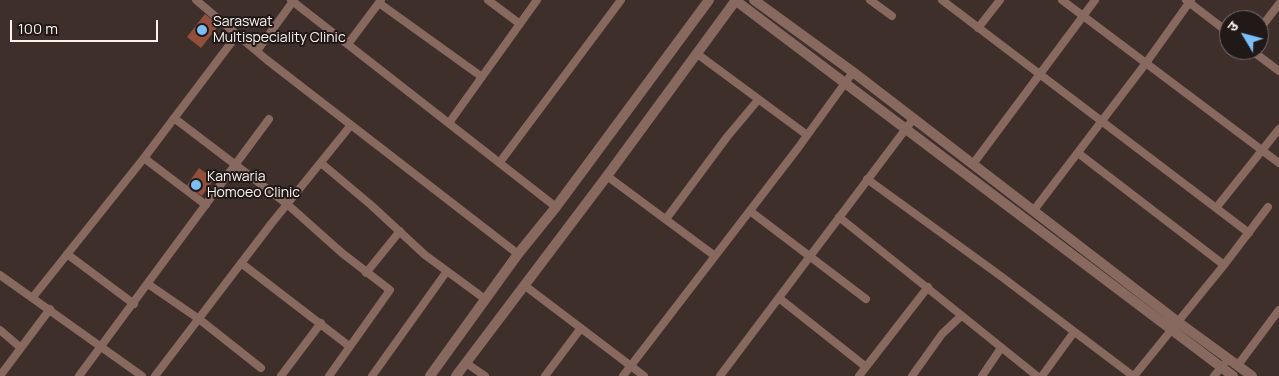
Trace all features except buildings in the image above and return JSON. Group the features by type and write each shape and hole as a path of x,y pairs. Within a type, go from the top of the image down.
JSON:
{"street":[{"path":"196,0 257,51 518,254"},
{"path":"488,0 520,24"},
{"path":"449,123 537,0"},
{"path":"500,162 621,0"},
{"path":"456,376 607,176 735,0 906,129 1175,326 1228,358 1252,376"},
{"path":"754,0 853,72 1034,210 1233,376"},
{"path":"870,0 892,16"},
{"path":"942,0 1248,233"},
{"path":"978,28 1000,0"},
{"path":"1062,0 1279,163"},
{"path":"973,164 1095,0"},
{"path":"257,51 293,1 556,206"},
{"path":"348,44 380,1 482,77"},
{"path":"430,376 706,1"},
{"path":"1034,210 1146,63 1189,1 1219,25"},
{"path":"1269,17 1279,4"},
{"path":"33,298 144,158 237,35"},
{"path":"696,53 807,135"},
{"path":"1264,60 1279,71"},
{"path":"623,376 750,211 853,72"},
{"path":"666,218 758,100"},
{"path":"174,118 287,204 366,273 390,290 329,376"},
{"path":"720,376 914,118"},
{"path":"80,376 269,119"},
{"path":"155,376 287,204 351,125"},
{"path":"1216,208 1279,128"},
{"path":"1078,153 1224,265"},
{"path":"144,158 206,205"},
{"path":"321,163 425,255 485,299"},
{"path":"607,176 715,256"},
{"path":"867,179 1002,276 1134,376 1224,265 1268,207"},
{"path":"750,211 866,299"},
{"path":"839,217 1037,376"},
{"path":"366,273 400,231"},
{"path":"66,254 134,304"},
{"path":"241,263 349,346"},
{"path":"372,376 446,271"},
{"path":"0,275 142,376"},
{"path":"148,284 199,319 261,368"},
{"path":"524,285 644,376"},
{"path":"859,376 928,287"},
{"path":"779,298 866,367"},
{"path":"0,376 50,309"},
{"path":"1238,365 1279,310"},
{"path":"912,376 942,334 961,316"},
{"path":"281,376 320,323"},
{"path":"546,376 581,328"},
{"path":"0,330 21,348"},
{"path":"1042,376 1074,332"},
{"path":"982,376 1001,348"},
{"path":"1214,376 1228,358"},
{"path":"466,363 485,376"}],"place":[{"name":"Saraswat Multispeciality Clinic","path":"202,30"},
{"name":"Kanwaria Homoeo Clinic","path":"196,185"}]}
